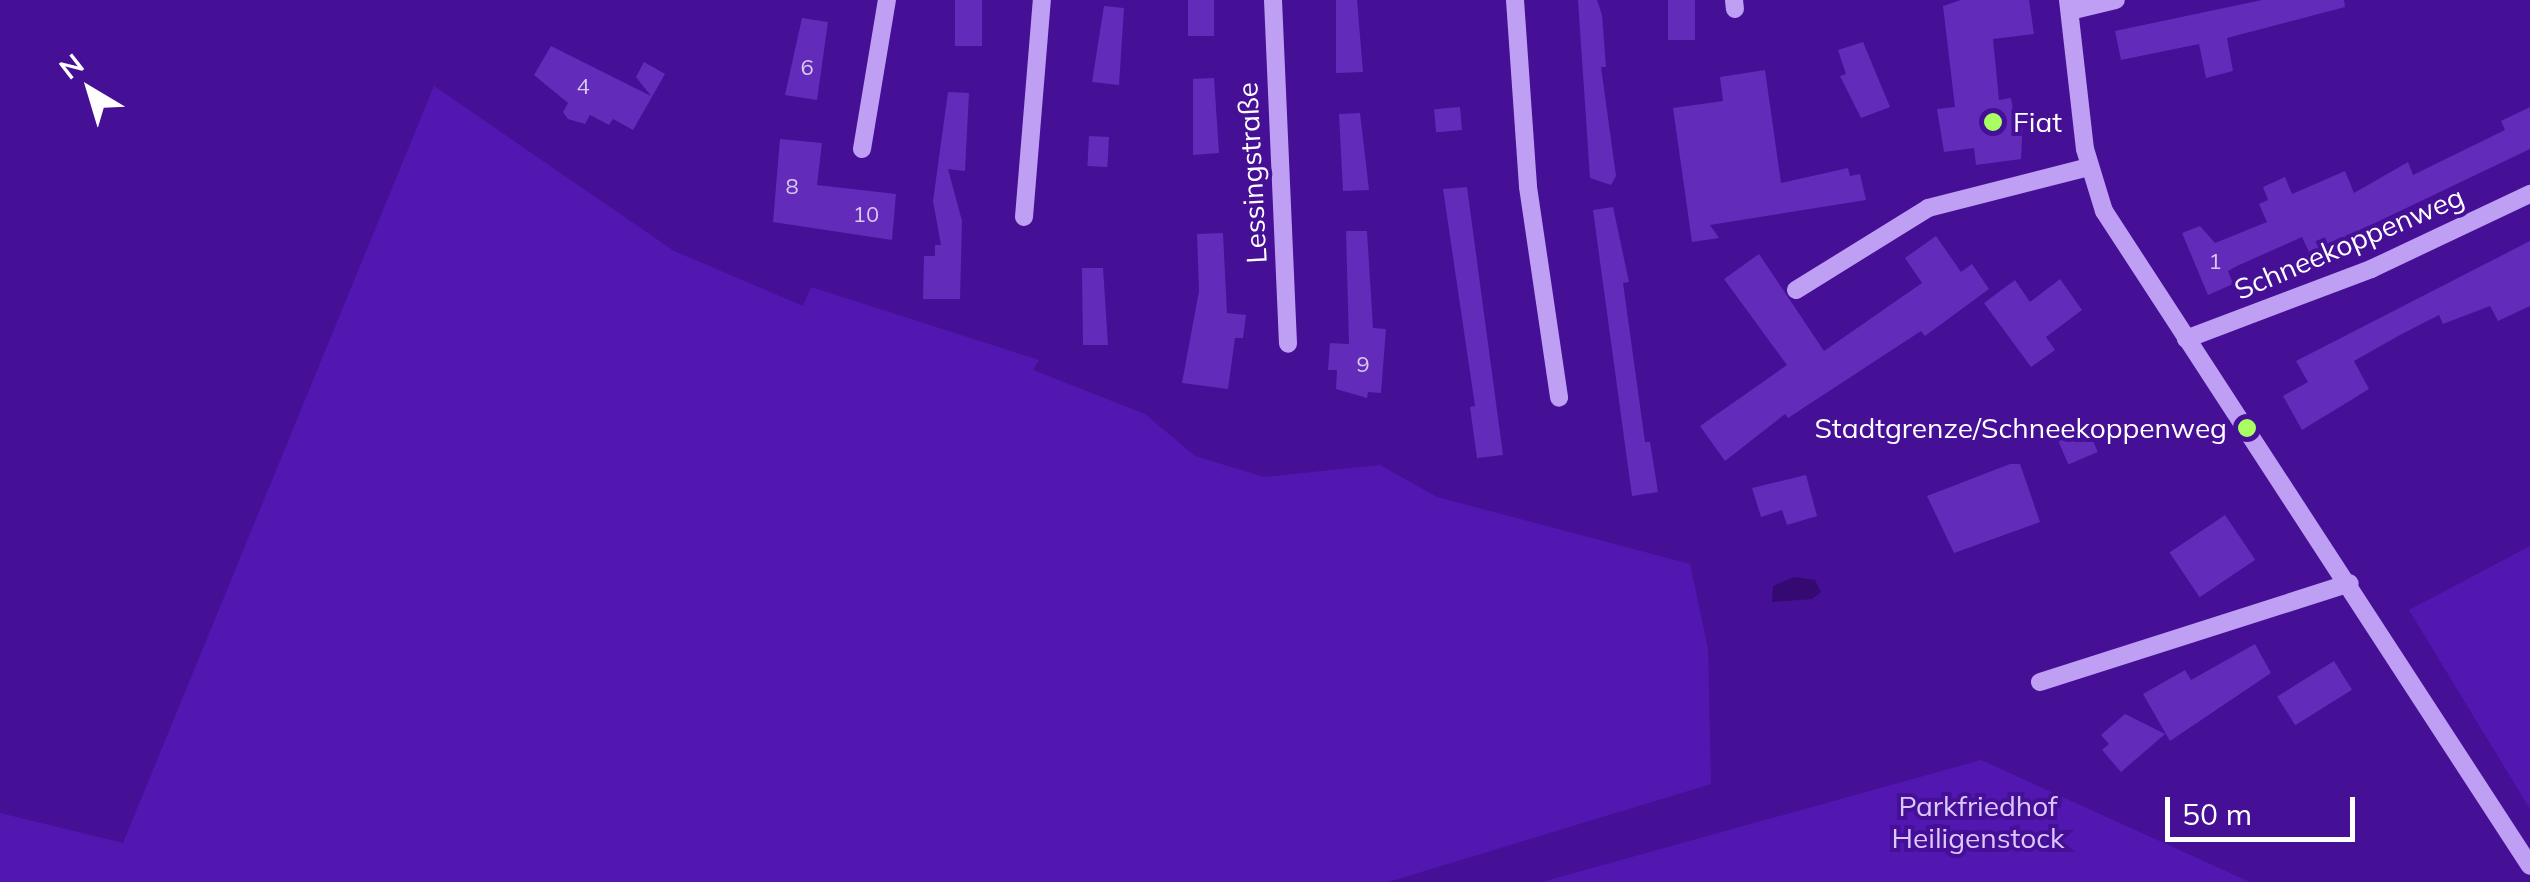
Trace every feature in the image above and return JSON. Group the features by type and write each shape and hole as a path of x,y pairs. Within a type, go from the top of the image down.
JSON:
{"street":[{"path":"862,149 887,0"},
{"path":"1024,217 1042,0"},
{"name":"Lessingstraße","path":"1274,0 1288,344"},
{"path":"1515,0 1528,186 1559,398"},
{"path":"2116,0 2069,5 2089,167 2110,220 2350,583 2530,866"},
{"path":"1796,290 1928,208 2089,167"},
{"name":"Schneekoppenweg","path":"2186,340 2371,268 2530,194"},
{"path":"2040,682 2350,583"}],"green space":[{"path":"434,86 674,251 803,306 811,287 1039,360 1033,370 1145,414 1195,456 1264,477 1380,465 1437,497 1690,564 1708,649 1711,784 1388,882 0,882 0,813 123,843"},
{"path":"2530,546 2530,809 2409,610"},
{"name":"Parkfriedhof Heiligenstock","path":"1981,760 2250,882 1542,882"}],"shaded area":[{"path":"1794,577 1815,580 1821,592 1812,599 1772,602 1773,586"}],"building":[{"path":"955,0 982,0 982,46 955,46"},
{"path":"1188,0 1214,0 1214,36 1188,36"},
{"path":"1336,0 1357,0 1363,72 1336,73"},
{"path":"1578,0 1597,0 1602,15 1606,67 1601,67 1616,176 1611,185 1590,178"},
{"path":"1668,0 1695,0 1695,40 1668,40"},
{"path":"1961,0 2029,0 2034,34 1993,39 1999,100 2011,98 2014,117 2023,116 2021,159 1976,165 1974,148 1944,152 1937,109 1955,107 1943,6"},
{"path":"2262,0 2344,0 2345,7 2227,38 2233,71 2206,78 2199,44 2121,60 2115,31"},
{"path":"1104,6 1124,8 1119,85 1092,82"},
{"path":"802,18 828,22 817,100 785,95"},
{"path":"1863,42 1890,107 1861,118 1840,76 1846,74 1838,50"},
{"path":"551,46 651,96 636,77 644,62 665,74 633,130 613,119 609,125 590,115 585,124 568,119 563,112 568,103 534,75"},
{"path":"1765,70 1781,183 1848,168 1850,176 1860,174 1866,200 1710,225 1719,238 1692,242 1673,108 1723,101 1720,77"},
{"path":"1214,78 1219,153 1193,155 1193,79"},
{"path":"948,92 969,93 965,171 948,169 962,221 960,299 923,299 924,256 935,256 935,245 941,245 933,201"},
{"path":"1460,107 1462,130 1436,132 1434,109"},
{"path":"2530,107 2530,149 2310,254 2302,237 2237,266 2228,271 2233,284 2208,295 2182,233 2200,226 2215,243 2267,222 2259,204 2268,200 2263,187 2285,177 2292,194 2345,171 2354,193 2408,162 2413,175 2505,130 2501,121"},
{"path":"1360,113 1369,190 1343,191 1339,114"},
{"path":"1089,136 1109,137 1107,167 1087,166"},
{"path":"780,139 822,143 817,185 896,194 892,240 773,222"},
{"path":"1467,187 1503,455 1477,458 1470,407 1475,406 1443,189"},
{"path":"1613,207 1629,282 1623,283 1645,442 1650,442 1658,492 1632,496 1593,210"},
{"path":"1346,231 1367,231 1373,328 1386,329 1381,393 1368,392 1367,398 1336,389 1337,370 1328,370 1330,343 1349,344"},
{"path":"1223,233 1227,313 1246,315 1243,338 1235,338 1228,389 1182,383 1199,291 1197,234"},
{"path":"1936,236 1961,272 1972,264 1989,289 1925,336 1921,331 1788,418 1785,414 1725,461 1700,426 1787,365 1724,279 1759,254 1824,351 1922,283 1905,258"},
{"path":"2530,241 2530,306 2498,321 2490,306 2443,324 2439,315 2400,335 2354,361 2369,389 2302,430 2283,396 2308,382 2296,361"},
{"path":"1082,268 1103,268 1108,345 1083,345"},
{"path":"2060,279 2082,310 2046,337 2055,350 2031,367 1984,303 2015,280 2030,302"},
{"path":"2088,429 2098,452 2068,465 2059,442"},
{"path":"2010,464 2020,464 2040,522 1954,553 1927,496"},
{"path":"1806,475 1817,516 1787,525 1782,510 1761,517 1752,488"},
{"path":"2225,515 2255,560 2200,597 2169,552"},
{"path":"2255,644 2271,673 2170,741 2143,694 2185,670 2191,680"},
{"path":"2334,661 2352,690 2295,725 2277,697"},
{"path":"2125,714 2165,734 2121,772 2102,750 2109,744 2101,735"}],"place":[{"name":"Fiat","path":"1993,122"},
{"name":"Stadtgrenze/Schneekoppenweg","path":"2247,428"}]}
